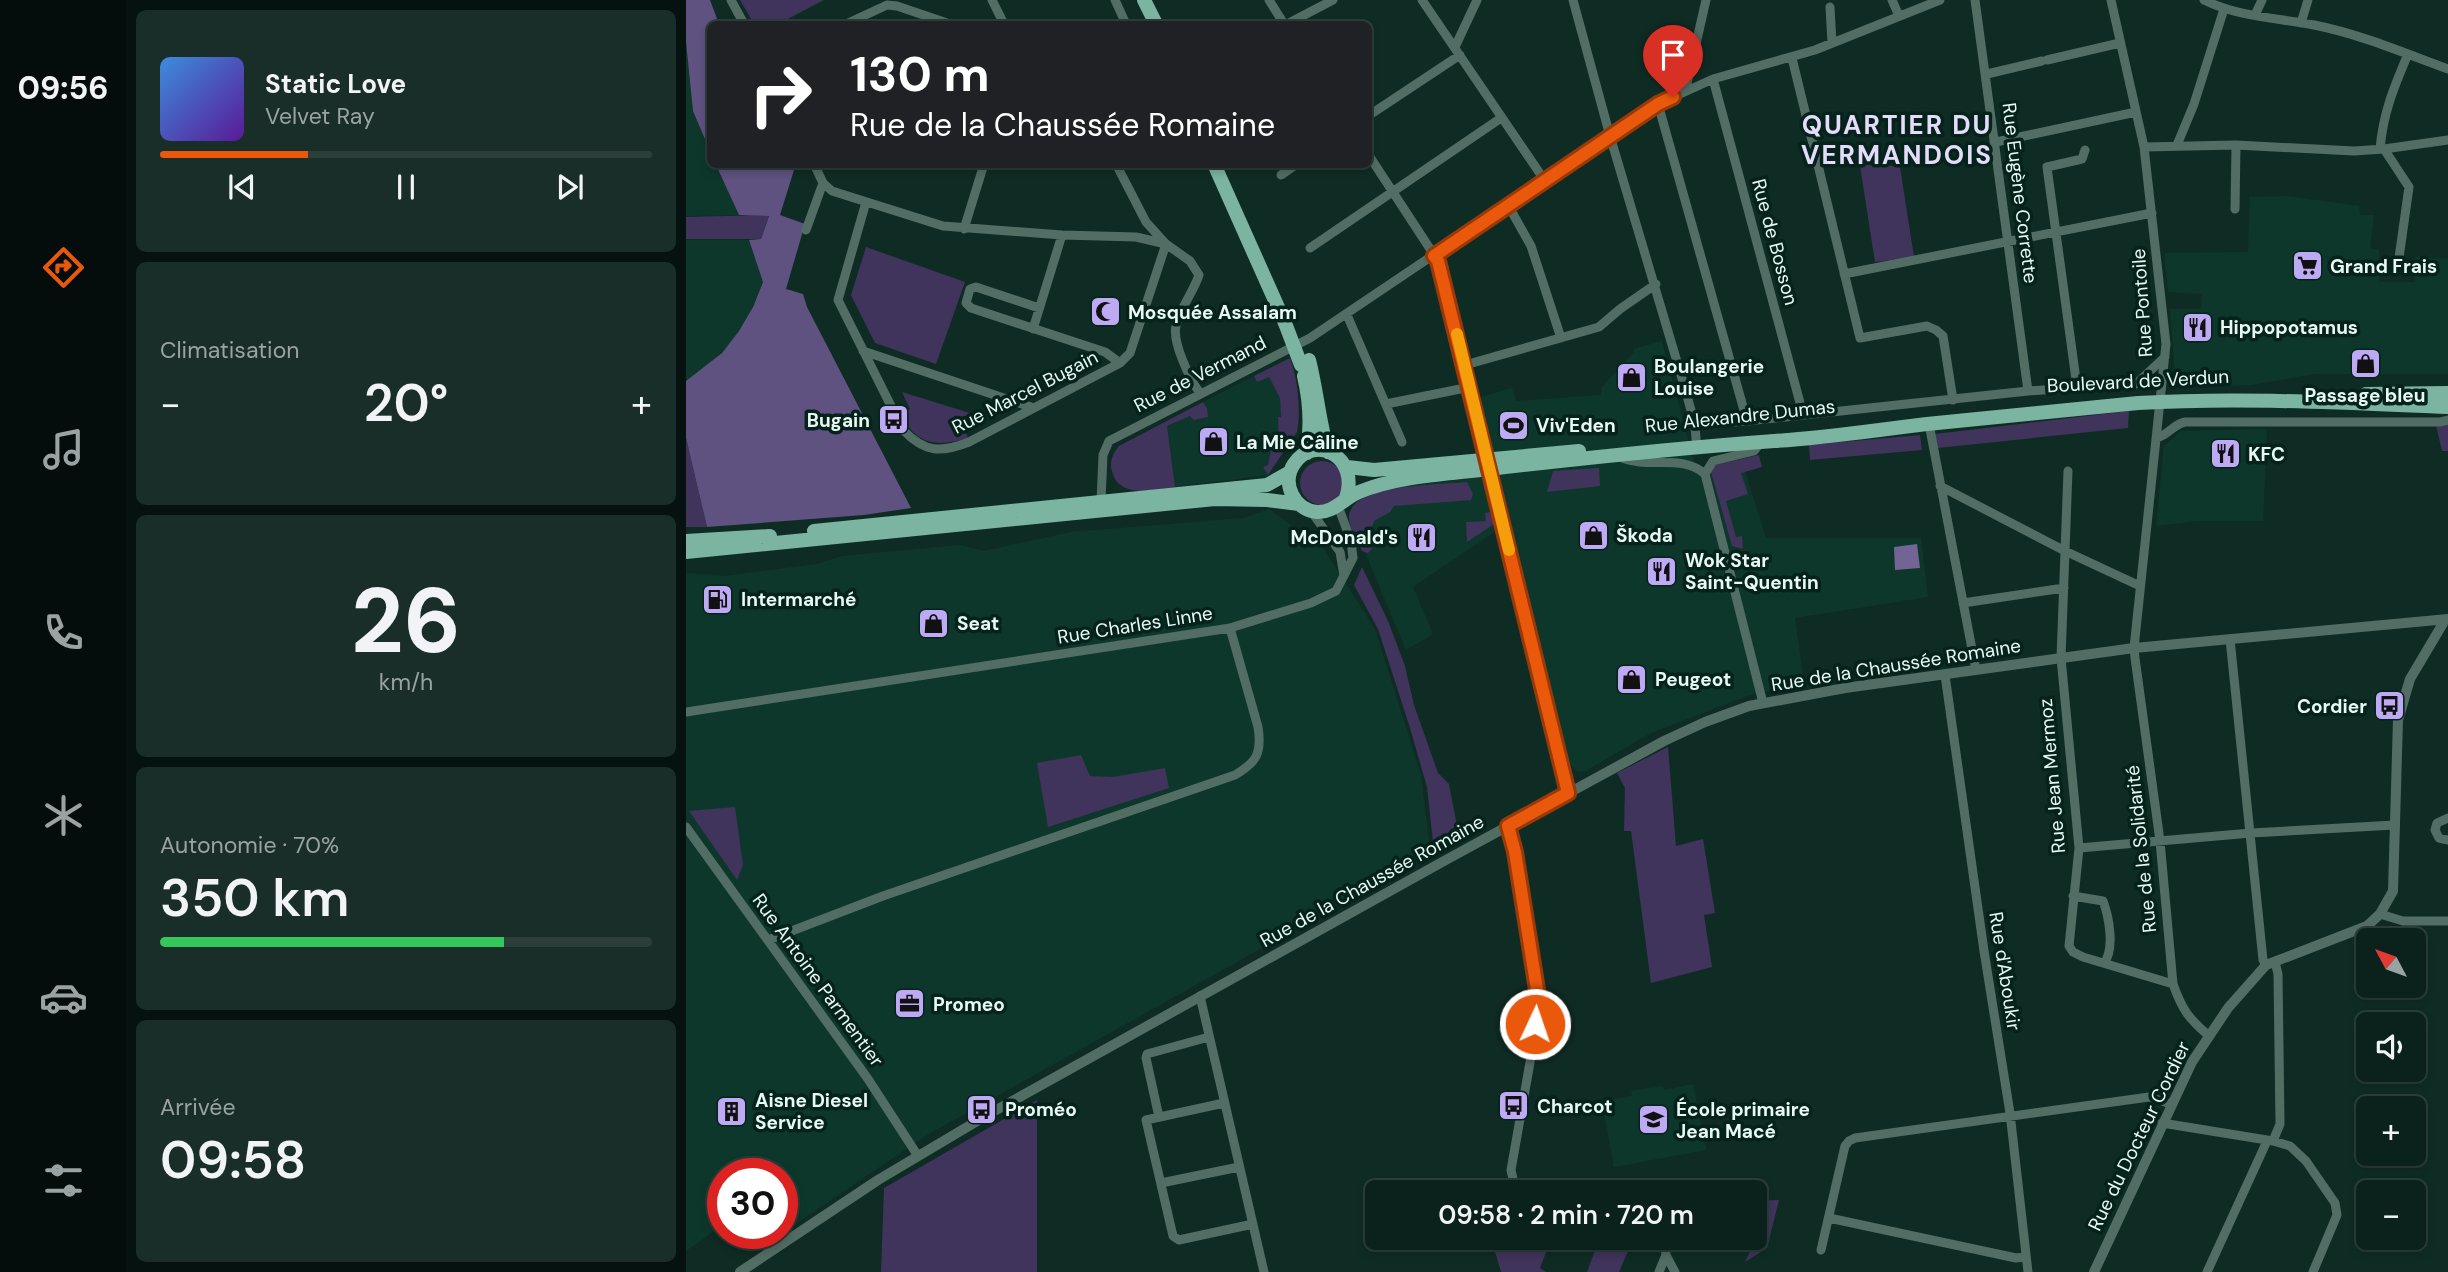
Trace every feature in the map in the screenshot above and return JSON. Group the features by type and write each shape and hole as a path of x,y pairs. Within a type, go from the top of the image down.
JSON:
{"main road":[{"path":"1136,0 1146,21"},
{"path":"1144,0 1154,21"},
{"path":"1216,168 1290,321"},
{"path":"1225,168 1305,362 1318,398 1320,427 1328,452"},
{"path":"1305,362 1310,433 1307,453"},
{"name":"Boulevard de Verdun","path":"1928,420 2161,398 2443,392"},
{"path":"2161,398 2448,407"},
{"path":"2406,405 2448,412"},
{"path":"686,541 1215,499 1267,500 1327,511 1376,486 1488,465 1761,442 1928,420"},
{"name":"Rue Alexandre Dumas","path":"1346,467 1374,470 1488,465 1695,432 1928,420"},
{"path":"1305,508 1290,490 1290,472 1294,464 1307,453 1328,452 1342,460 1350,481 1342,502"},
{"path":"686,552 974,524 1267,485 1290,472"}],"street":[{"path":"731,0 742,21"},
{"path":"992,0 1002,21"},
{"path":"1115,0 1124,21"},
{"path":"1269,0 1283,21"},
{"path":"1291,21 1333,0"},
{"path":"1422,0 1545,181"},
{"path":"1372,113 1457,51 1477,0"},
{"path":"1573,0 1656,285 1695,432"},
{"path":"1688,90 1687,83 1706,0"},
{"path":"1892,0 1899,16"},
{"name":"Rue de Vermand","path":"1101,506 1102,455 1109,441 1310,338 1658,104 1713,79 1791,58 1940,0"},
{"name":"Rue Eugène Corrette","path":"1976,0 2028,391"},
{"name":"Rue Pontoile","path":"2111,0 2144,147 2166,344 2134,648"},
{"path":"2255,15 2262,0"},
{"path":"2301,23 2308,0"},
{"path":"2208,1 2224,9 2351,35 2448,69"},
{"path":"851,21 878,4 897,6 941,21"},
{"path":"1830,7 1832,43"},
{"path":"2177,145 2194,104 2224,9"},
{"path":"1987,74 2120,43"},
{"path":"2398,265 2409,187 2382,149 2382,123 2392,90 2408,54"},
{"path":"1791,58 1860,338 1927,326 1937,330 1942,336 1953,400"},
{"name":"Rue de Bosson","path":"1713,79 1803,414"},
{"path":"1658,104 1747,421"},
{"path":"1996,142 2136,112"},
{"path":"1310,248 1501,118"},
{"path":"2144,147 2236,145 2354,151 2448,139"},
{"path":"2235,208 2236,145"},
{"path":"2077,387 2047,167 2082,159 2085,150"},
{"path":"1372,160 1438,261 1568,793"},
{"path":"816,168 823,183 832,191 943,226 1062,235 1136,237 1166,244"},
{"path":"964,229 983,168"},
{"path":"1118,168 1146,222 1166,244 1190,261 1199,275 1175,326 1176,343 1200,393"},
{"path":"1280,175 1291,168"},
{"path":"806,229 823,183"},
{"name":"Rue Marcel Bugain","path":"866,202 838,300 903,430 911,439 928,448 946,450 955,447 1120,363 1130,353 1166,244"},
{"path":"1508,205 1531,246 1561,338"},
{"path":"1844,274 2152,213"},
{"path":"1033,329 1062,235"},
{"path":"1465,365 1599,327 1656,285"},
{"path":"1039,308 976,287 970,289 966,296 966,303 971,308 1105,352 1120,363"},
{"path":"1347,315 1402,442"},
{"path":"863,351 1034,408"},
{"name":"Rue Alexandre Dumas","path":"1695,432 1747,421 1803,414 2028,391 2136,384 2165,357"},
{"path":"1386,404 1470,387"},
{"path":"1928,420 1976,670"},
{"path":"2157,438 2165,436 2179,423 2185,422 2448,420"},
{"path":"1705,474 1713,461 1754,452 1761,442"},
{"path":"1619,456 1634,463 1681,462 1692,465 1705,474 1763,703"},
{"name":"Rue Jean Mermoz","path":"2068,471 2061,658 2078,848 2069,946 2073,952 2174,985"},
{"path":"1940,486 2065,551 2140,586"},
{"path":"1230,628 1318,600 1336,591 1353,558 1342,502"},
{"path":"1305,508 1340,552 1344,577"},
{"path":"1963,603 2064,588"},
{"path":"2447,619 2410,680 2398,720 2393,891 2381,914 2403,921 2448,921"},
{"name":"Rue de la Chaussée Romaine","path":"740,1272 918,1156 1200,996 1568,793 1695,727 1763,703 1845,688 2134,648 2447,619"},
{"name":"Rue Charles Linne","path":"686,712 1230,628 1258,727 1260,742 1253,764 1235,775 883,897 768,940"},
{"path":"2207,1272 2280,1124 2278,974 2263,960 2230,639"},
{"name":"Rue de la Solidarité","path":"2134,648 2160,841 2174,985 2190,1020 2208,1035"},
{"name":"Rue d'Aboukir","path":"1945,675 1983,951 2010,1117 2028,1272"},
{"path":"2448,818 2437,823 2435,830 2439,838 2448,840"},
{"path":"2078,848 2252,833 2395,825"},
{"path":"1508,826 1515,852 1538,996 1511,1170 1513,1180"},
{"name":"Rue Antoine Parmentier","path":"686,827 868,1079 918,1156"},
{"path":"2073,896 2103,901 2109,936 2109,955 2104,963"},
{"name":"Rue du Docteur Cordier","path":"2094,1272 2171,1104 2208,1035 2228,1008 2270,964 2367,926 2381,914"},
{"path":"1200,996 1264,1272"},
{"path":"1158,1117 1147,1054 1209,1037"},
{"path":"1821,1250 1845,1146 1849,1140 2149,1097 2171,1104"},
{"path":"1224,1103 1146,1119 1172,1236 1175,1239 1253,1224"},
{"path":"2162,1123 2291,1146 2306,1161 2334,1203 2337,1215 2313,1272"},
{"path":"1161,1183 1239,1167"},
{"path":"1829,1219 2017,1258 2025,1257"},
{"path":"1665,1250 1675,1272"},
{"path":"1659,1272 1666,1255"}],"shaded area":[{"path":"686,0 710,0 718,21 707,21 707,144 693,111 686,42"},
{"path":"740,0 824,0 784,21 752,21"},
{"path":"686,42 693,111 707,144 707,168 717,168 739,215 686,216"},
{"path":"1874,164 1900,167 1914,257 1875,262 1860,166"},
{"path":"717,168 793,168 780,215 805,224 786,289 803,294 807,307 911,508 864,515 707,527 686,438 686,381 722,353 753,307 763,282 749,240 761,239 769,216 739,215"},
{"path":"2287,196 2359,206 2360,215 2374,215 2370,248 2379,250 2379,282 2415,282 2415,257 2448,259 2448,374 2315,374 2251,385 2179,384 2175,378 2170,309 2201,309 2202,294 2168,292 2164,253 2248,252 2250,197"},
{"path":"769,215 761,239 686,239 686,217"},
{"path":"686,240 749,240 763,281 747,320 731,342 712,362 686,381"},
{"path":"866,247 965,282 936,364 875,343 851,295"},
{"path":"1662,341 1697,474 1745,471 1766,538 1921,538 1928,597 1795,618 1804,684 1752,694 1651,733 1585,771 1578,772 1570,764 1515,538 1496,531 1413,587 1433,634 1406,650 1349,514 1357,500 1372,490 1499,475 1480,397 1512,388 1516,401 1601,395 1601,388 1634,349"},
{"path":"1290,358 1298,395 1297,432 1268,475 1263,467 1268,465 1271,449 1279,442 1280,398 1269,377 1257,382 1254,376"},
{"path":"1254,376 1257,382 1269,376 1280,398 1282,417 1278,418 1279,442 1271,449 1268,465 1263,467 1268,475 1175,487 1167,426 1207,408 1203,402"},
{"path":"902,392 986,418 964,428 968,438 947,443 929,441 914,433 907,425 901,414 910,409"},
{"path":"1203,402 1208,417 1194,420 1190,416 1167,426 1175,487 1138,491 1122,486 1116,480 1111,464 1119,446"},
{"path":"2129,411 2128,428 1938,448 1935,434"},
{"path":"2448,424 2448,451 2442,451 2436,425"},
{"path":"2267,429 2263,521 2197,521 2156,526 2164,446 2181,431"},
{"path":"1920,435 1922,450 1810,460 1809,445"},
{"path":"686,438 707,527 686,527"},
{"path":"1759,455 1762,467 1741,473 1748,494 1726,501 1736,537 1742,536 1743,549 1732,546 1711,472 1715,465"},
{"path":"1322,461 1337,468 1344,483 1337,498 1322,505 1307,498 1300,483 1307,468"},
{"path":"1599,468 1600,486 1547,492 1553,471"},
{"path":"1467,482 1473,494 1471,500 1394,506 1390,512 1374,521 1370,535 1372,549 1368,553 1362,551 1349,516 1354,505 1366,497 1420,485"},
{"path":"1269,509 1324,549 1375,629 1421,775 1430,849 1407,867 927,1135 798,1222 798,1158 707,1158 707,1236 686,1251 686,573 724,576 817,564 842,556 960,545 984,551 1071,532 1244,518"},
{"path":"1491,512 1494,524 1467,542 1466,522 1486,521 1485,513"},
{"path":"1917,544 1920,568 1895,570 1894,547"},
{"path":"1362,567 1388,621 1405,666 1414,705 1438,773 1449,784 1459,837 1434,851 1427,787 1410,728 1378,629 1354,585"},
{"path":"1668,747 1676,846 1703,839 1715,913 1704,915 1712,967 1651,983 1631,831 1624,831 1625,788 1617,773"},
{"path":"1081,755 1090,776 1113,777 1165,768 1169,788 1048,827 1037,763"},
{"path":"735,807 743,865 737,880 689,811"},
{"name":"École primaire Jean Macé","path":"1693,1084 1706,1150 1614,1167 1602,1101 1632,1096 1631,1091 1663,1086 1664,1090"},
{"path":"1037,1100 1037,1272 881,1272 884,1188"},
{"path":"1767,1200 1779,1200 1767,1248"},
{"path":"1495,1250 1547,1250 1540,1268 1546,1272 1501,1272"},
{"path":"1595,1250 1628,1250 1619,1272 1587,1272"},
{"path":"1751,1250 1764,1250 1745,1262"}],"slow traffic":[{"path":"1457,334 1509,550"}],"place":[{"name":"Grand Frais","path":"2307,266"},
{"name":"Mosquée Assalam","path":"1105,312"},
{"name":"Hippopotamus","path":"2197,327"},
{"name":"Passage bleu","path":"2365,364"},
{"name":"Boulangerie Louise","path":"1631,377"},
{"name":"Bugain","path":"893,420"},
{"name":"Viv'Eden","path":"1513,425"},
{"name":"La Mie Câline","path":"1213,442"},
{"name":"KFC","path":"2225,454"},
{"name":"Škoda","path":"1593,535"},
{"name":"McDonald's","path":"1421,537"},
{"name":"Wok Star Saint-Quentin","path":"1662,571"},
{"name":"Intermarché","path":"718,599"},
{"name":"Seat","path":"934,623"},
{"name":"Peugeot","path":"1632,679"},
{"name":"Cordier","path":"2390,706"},
{"name":"Promeo","path":"910,1004"},
{"name":"Charcot","path":"1514,1106"},
{"name":"Proméo","path":"982,1109"},
{"name":"Aisne Diesel Service","path":"732,1111"},
{"name":"École primaire Jean Macé","path":"1653,1120"}],"district":[{"name":"QUARTIER DU VERMANDOIS","path":"1897,140"}],"route":[{"path":"1535,1024 1538,996 1515,852 1508,826 1568,793 1465,365 1438,261 1434,256 1658,104 1673,97"}]}
